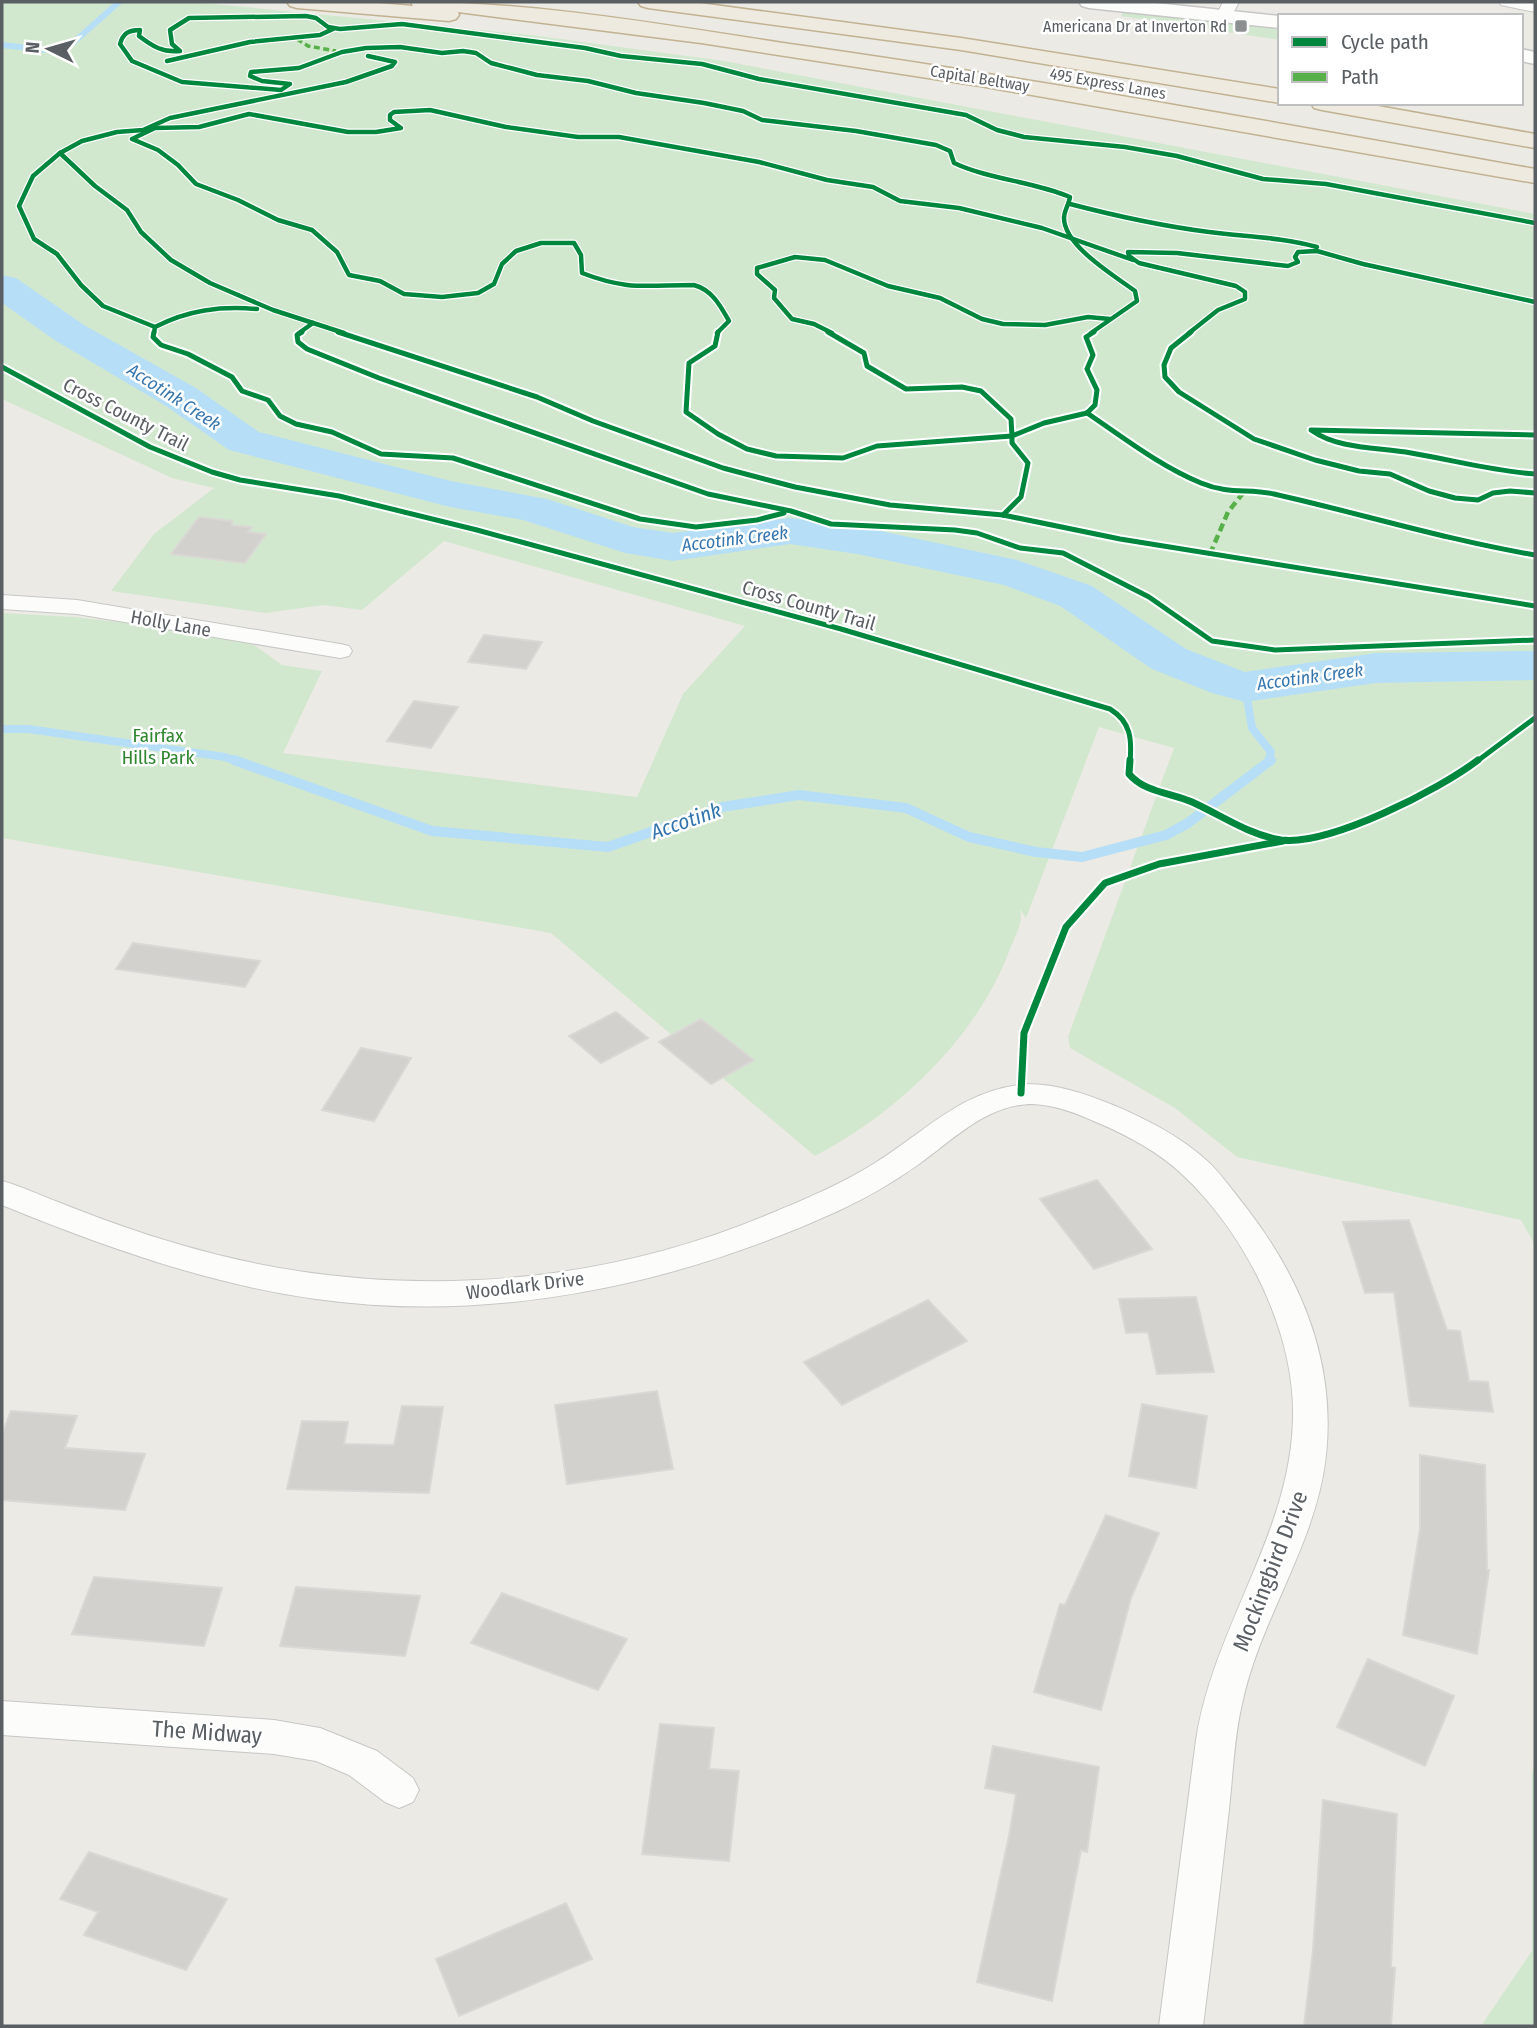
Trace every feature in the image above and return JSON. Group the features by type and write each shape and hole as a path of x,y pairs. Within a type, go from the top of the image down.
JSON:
{"highway":[{"path":"297,2 843,56"},
{"name":"Capital Beltway","path":"421,2 843,56 1058,90 1535,176"},
{"name":"495 Express Lanes","path":"553,2 1022,68 1535,159"},
{"name":"495 Express Lanes","path":"649,2 974,46 1278,96"},
{"path":"750,2 1075,49"},
{"path":"814,4 1278,83"},
{"path":"1333,105 1535,141"},
{"path":"1411,105 1535,127"}],"street":[{"path":"1089,2 1227,9 1278,22"},
{"path":"1507,2 1535,7"},
{"name":"Holly Lane","path":"2,602 77,607 340,651"},
{"name":"Woodlark Drive","path":"2,1192 50,1212 198,1263 277,1280 355,1292 462,1294 544,1285 622,1271 698,1252 769,1227 831,1200 894,1166 973,1108 994,1098 1021,1093"},
{"name":"Mockingbird Drive","path":"1021,1093 1047,1094 1121,1120 1163,1144 1197,1170 1247,1230 1263,1255 1288,1302 1304,1353 1312,1413 1309,1461 1298,1510 1241,1640 1222,1706 1181,2026"},
{"name":"The Midway","path":"2,1718 274,1737 320,1745 363,1763 399,1790"}],"green space":[{"name":"Fairfax Hills Park","path":"2,2 194,2 531,35 724,61 1535,214 1535,1245 1521,1220 1237,1157 1175,1108 1070,1048 1068,1037 1174,748 1099,727 1026,918 1020,909 1021,919 1016,934 996,982 977,1013 931,1070 904,1095 846,1138 815,1156 551,933 2,838 2,613 74,617 167,627 250,642 282,665 322,671 283,753 637,797 683,694 745,626 444,541 362,610 324,605 265,613 111,591 154,534 214,488 172,478 2,399"},
{"path":"1123,12 1278,28 1278,40 1121,16"},
{"path":"1535,1761 1535,2026 1481,2026 1532,1951 1532,1774"}],"building":[{"path":"199,517 232,521 232,525 252,527 248,532 266,534 245,563 171,554"},
{"path":"484,635 542,642 526,669 468,662"},
{"path":"414,701 458,707 431,748 387,741"},
{"path":"133,943 260,961 245,987 116,969"},
{"path":"616,1012 648,1038 601,1063 569,1036"},
{"path":"701,1019 754,1060 711,1084 659,1042"},
{"path":"361,1048 411,1058 374,1121 322,1110"},
{"path":"1097,1180 1152,1249 1094,1269 1040,1199"},
{"path":"1409,1220 1447,1330 1460,1331 1469,1381 1488,1382 1493,1412 1410,1406 1394,1292 1365,1293 1343,1222"},
{"path":"1196,1297 1214,1372 1157,1374 1148,1332 1126,1333 1119,1299"},
{"path":"928,1300 967,1341 842,1405 804,1362"},
{"path":"657,1391 673,1469 567,1484 555,1405"},
{"path":"1142,1404 1207,1416 1196,1488 1129,1476"},
{"path":"402,1406 443,1407 429,1493 287,1489 302,1421 348,1422 344,1444 394,1445"},
{"path":"11,1411 77,1416 65,1448 145,1454 125,1510 2,1500 2,1434"},
{"path":"1420,1455 1485,1465 1489,1570 1477,1654 1403,1635 1420,1529"},
{"path":"1106,1515 1159,1533 1131,1598 1101,1710 1034,1692 1060,1604 1065,1605"},
{"path":"94,1577 222,1588 204,1646 72,1634"},
{"path":"296,1587 420,1596 405,1656 280,1646"},
{"path":"502,1593 627,1639 598,1690 471,1643"},
{"path":"1368,1659 1454,1696 1425,1766 1337,1727"},
{"path":"660,1724 714,1728 709,1769 739,1771 729,1861 642,1854"},
{"path":"993,1746 1099,1767 1087,1852 1081,1850 1052,2001 977,1982 1016,1794 985,1788"},
{"path":"1323,1800 1397,1814 1391,1967 1395,1968 1391,2026 1304,2026 1313,1950"},
{"path":"89,1852 227,1899 186,1970 84,1935 98,1912 60,1899"},
{"path":"566,1903 592,1959 459,2016 436,1959"}],"waterway":[{"path":"2,45 55,51 74,42 119,2"},
{"name":"Accotink Creek","path":"2,286 70,333 181,397 244,441 450,494 531,508 625,539 673,547 790,531 857,540 1017,574 1076,596 1169,659 1245,687 1376,668 1535,666"},
{"name":"Accotink","path":"1245,687 1252,728 1271,752 1268,762"},
{"name":"Accotink","path":"2,729 28,729 225,757 239,762"},
{"name":"Accotink","path":"234,760 432,831 608,847 722,807 799,795 906,808 969,837 1036,852 1082,857 1166,835 1188,823 1271,760"}],"marked path":[{"path":"297,39 308,46 336,51"},
{"path":"1210,554 1228,512 1243,493"}],"cycle path":[{"path":"1003,515 1021,497 1028,463 1012,443 1012,436 1044,423 1087,413 1095,405 1097,390 1087,369 1093,355 1086,337 1137,301 1135,291 1092,259 1072,238 1064,218 1070,197 1042,187 968,169 954,163 950,151 936,145 856,131 762,120 743,111 704,103 636,93 588,81 537,75 491,63 476,53 442,53 400,47 342,52 299,68 251,72 250,76 262,81 290,84 281,90 262,90 182,82 132,61 120,44 122,37 131,30 140,30 139,36 153,46 174,52 180,51 172,44 170,30 189,18 306,16 316,18 328,27 340,29 402,24 585,48 621,56 702,64 759,79 966,115 997,130 1024,137 1125,147 1177,156 1263,179 1326,184 1535,223"},
{"path":"167,61 250,42 320,35 333,29"},
{"path":"155,327 103,306 81,285 57,254 34,239 19,206 33,176 60,153 82,141 117,132 143,130 170,118 346,82 392,66 395,62 368,56"},
{"path":"1110,319 1088,317 1045,325 1003,324 982,319 940,298 900,290 825,260 795,257 777,260 757,268 757,274 775,290 774,298 792,319 814,324 852,344 864,353 867,366 906,389 962,387 981,391 1011,419 1012,436 877,446 843,458 776,456 747,449 718,434 686,412 689,363 715,346 718,330 729,321 711,293 702,287 685,285 644,288 605,281 582,273 581,255 574,243 559,242 541,243 516,251 502,264 494,284 478,293 442,297 404,294 380,281 349,275 337,252 312,230 278,220 238,200 196,184 178,165 158,150 132,139 139,133 155,128 199,127 249,114 266,115 334,130 362,133 389,131 401,128 390,120 390,115 394,112 430,110 506,127 578,137 619,137 759,162 827,180 873,187 900,201 959,208 1042,228 1133,260"},
{"path":"60,153 95,186 127,210 141,232 171,260 210,283 273,310 537,397 593,421 723,468 795,487 890,505 1003,515 1120,539 1535,606"},
{"path":"1070,204 1122,218 1208,232 1284,238 1317,247"},
{"path":"1535,302 1363,264 1317,251 1298,252 1295,257 1298,262 1288,266 1177,253 1137,250 1128,252 1129,256 1139,263 1236,286 1245,292 1245,299 1218,310 1171,348 1164,365 1165,377 1179,392 1254,439 1315,460 1359,471 1390,474 1429,491 1455,498 1478,500 1493,493 1510,491 1535,493"},
{"path":"257,309 230,307 192,312 155,327 153,337 161,345 188,354 232,377 242,391 268,400 280,416 296,424 332,432 381,454 453,458 640,519 696,527 757,520 784,513"},
{"path":"313,323 297,335 298,342 307,349 379,378 708,494 791,511 831,524 955,530 977,533 1020,548 1063,553 1149,597 1212,641 1275,650 1535,640"},
{"name":"Cross County Trail","path":"2,367 150,447 212,472 240,480 339,496 477,530 841,629 1110,709 1125,721 1129,729 1129,774 1134,780 1154,790 1189,801 1247,829 1283,840 1319,836 1419,797 1453,778 1535,718"},
{"path":"1087,413 1162,463 1204,484 1244,493 1271,493 1470,544 1535,555"},
{"path":"1535,435 1311,430 1319,436 1346,444 1411,453 1506,472 1535,474"},
{"path":"1021,1093 1024,1033 1066,927 1105,883 1159,864 1283,841"}],"place":[{"name":"Americana Dr at Inverton Rd","path":"1241,26"}]}
